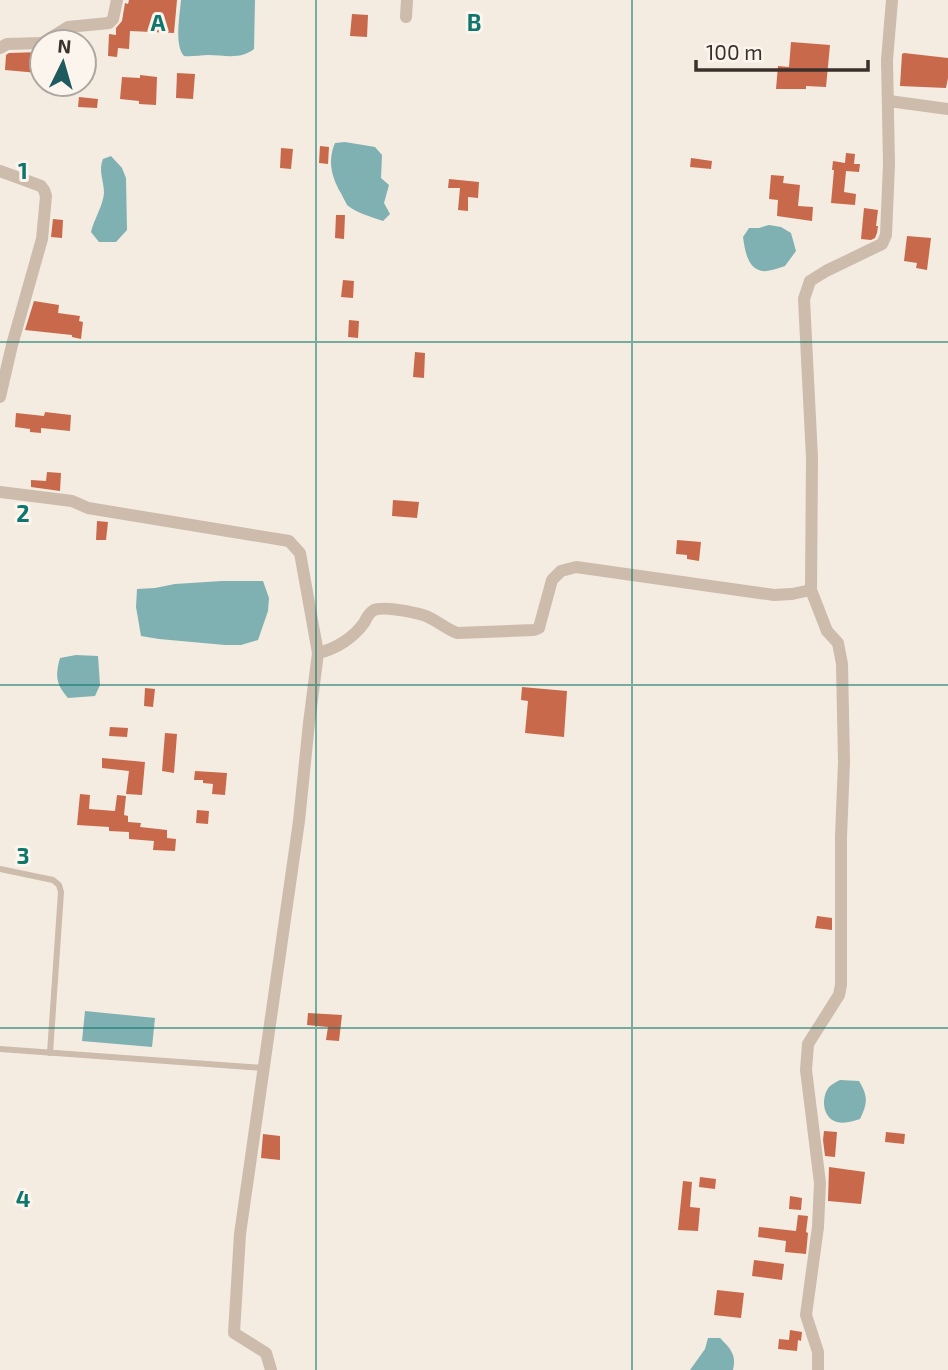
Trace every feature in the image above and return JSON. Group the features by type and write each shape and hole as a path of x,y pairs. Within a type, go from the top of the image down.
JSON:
{"street":[{"path":"66,28 109,23 113,19 117,0"},
{"path":"406,17 407,0"},
{"path":"818,1370 818,1352 806,1315 818,1227 820,1183 806,1070 808,1044 839,995 841,985 844,762 842,664 838,643 827,631 811,590 812,458 804,299 810,281 882,244 886,235 889,164 887,60 892,0"},
{"path":"0,48 7,44 28,43"},
{"path":"889,101 948,109"},
{"path":"0,171 41,186 46,196 42,239 0,397"},
{"path":"0,492 72,501 88,508 289,541 300,553 318,653 299,821 240,1234 234,1333 266,1353 271,1370"},
{"path":"318,653 332,650 355,634 370,613 386,608 425,615 457,633 534,630 540,624 552,580 561,571 576,567 774,595 811,590"}],"lane":[{"path":"0,869 53,880 59,884 61,892 50,1053"},
{"path":"0,1049 263,1068"}],"water":[{"path":"181,0 255,0 254,49 238,56 184,56 178,37"},
{"path":"335,143 375,147 382,155 381,178 389,185 384,203 390,214 383,221 351,208 338,189 333,176 331,157"},
{"path":"111,156 122,168 126,178 127,230 116,242 99,242 91,232 104,193 101,171 103,159"},
{"path":"769,225 781,227 791,233 796,251 785,266 762,271 750,262 743,237 749,228"},
{"path":"222,581 263,581 269,598 268,611 258,640 241,645 225,645 141,636 136,607 137,589"},
{"path":"76,655 98,656 100,685 95,696 68,698 59,684 57,670 60,658"},
{"path":"85,1011 155,1018 152,1047 82,1041"},
{"path":"840,1080 859,1081 862,1086 866,1100 860,1119 837,1122 828,1116 824,1107 826,1091"},
{"path":"708,1338 720,1338 730,1349 734,1360 733,1370 690,1370 705,1349"}],"building":[{"path":"129,0 177,0 174,33 130,31 129,49 118,48 117,57 108,56 109,34 116,35 125,3 128,4"},
{"path":"352,14 368,15 367,37 350,36"},
{"path":"791,42 830,45 826,87 776,89 778,66 789,67"},
{"path":"28,52 28,72 5,70 6,55"},
{"path":"904,53 948,58 946,88 900,86"},
{"path":"177,73 195,74 193,99 176,98"},
{"path":"140,75 157,77 156,105 120,99 122,77 140,78"},
{"path":"79,98 98,99 97,108 78,107"},
{"path":"320,146 329,147 328,164 319,163"},
{"path":"281,148 293,149 291,169 280,168"},
{"path":"846,153 855,154 854,164 860,164 859,172 846,171 844,192 856,194 855,205 831,203 833,161 845,163"},
{"path":"691,158 712,161 711,169 690,167"},
{"path":"771,175 784,176 783,183 800,185 798,206 813,207 812,221 777,216 778,200 769,199"},
{"path":"449,179 479,182 478,198 468,197 468,211 458,210 460,188 448,188"},
{"path":"864,208 878,210 877,233 871,240 861,239"},
{"path":"336,215 345,215 344,239 335,238"},
{"path":"53,219 63,220 62,238 51,237"},
{"path":"907,236 931,238 927,270 916,268 917,263 904,261"},
{"path":"343,280 354,281 353,298 341,297"},
{"path":"34,301 59,305 58,313 80,316 79,321 83,322 81,339 72,335 25,330"},
{"path":"349,320 359,321 358,338 348,337"},
{"path":"415,352 425,353 424,378 413,377"},
{"path":"45,412 71,415 70,431 41,428 41,433 15,427 16,413 44,416"},
{"path":"47,472 61,473 60,491 31,487 31,480 46,481"},
{"path":"393,500 419,502 417,518 392,516"},
{"path":"97,521 108,522 106,540 96,540"},
{"path":"677,540 701,542 699,561 687,559 687,555 676,554"},
{"path":"522,687 567,691 564,737 525,733 528,701 521,700"},
{"path":"145,688 155,689 153,707 144,706"},
{"path":"110,727 128,728 127,737 109,736"},
{"path":"165,733 177,734 174,773 162,771"},
{"path":"102,758 145,762 142,795 126,794 129,771 102,768"},
{"path":"195,771 227,773 225,795 212,794 213,784 194,780"},
{"path":"80,794 90,795 89,809 115,811 117,795 126,796 124,815 128,816 128,822 141,823 140,827 167,830 167,838 176,839 175,851 153,850 154,841 129,839 129,832 109,831 109,827 77,825"},
{"path":"197,810 209,811 208,824 196,823"},
{"path":"817,916 832,918 832,930 815,928"},
{"path":"308,1013 342,1015 339,1041 326,1040 328,1027 307,1025"},
{"path":"824,1131 837,1132 835,1157 825,1156"},
{"path":"886,1132 905,1134 904,1144 885,1142"},
{"path":"263,1134 280,1136 280,1160 261,1158"},
{"path":"829,1167 865,1172 861,1204 828,1201"},
{"path":"700,1177 716,1179 715,1189 699,1187"},
{"path":"683,1181 692,1182 690,1207 700,1208 698,1231 678,1230"},
{"path":"790,1196 802,1198 801,1210 789,1209"},
{"path":"798,1215 808,1216 806,1254 785,1252 786,1241 758,1237 759,1227 796,1231"},
{"path":"754,1260 784,1264 782,1280 752,1276"},
{"path":"717,1290 744,1293 741,1318 714,1315"},
{"path":"790,1330 802,1332 797,1351 778,1349 779,1339 789,1340"}]}
